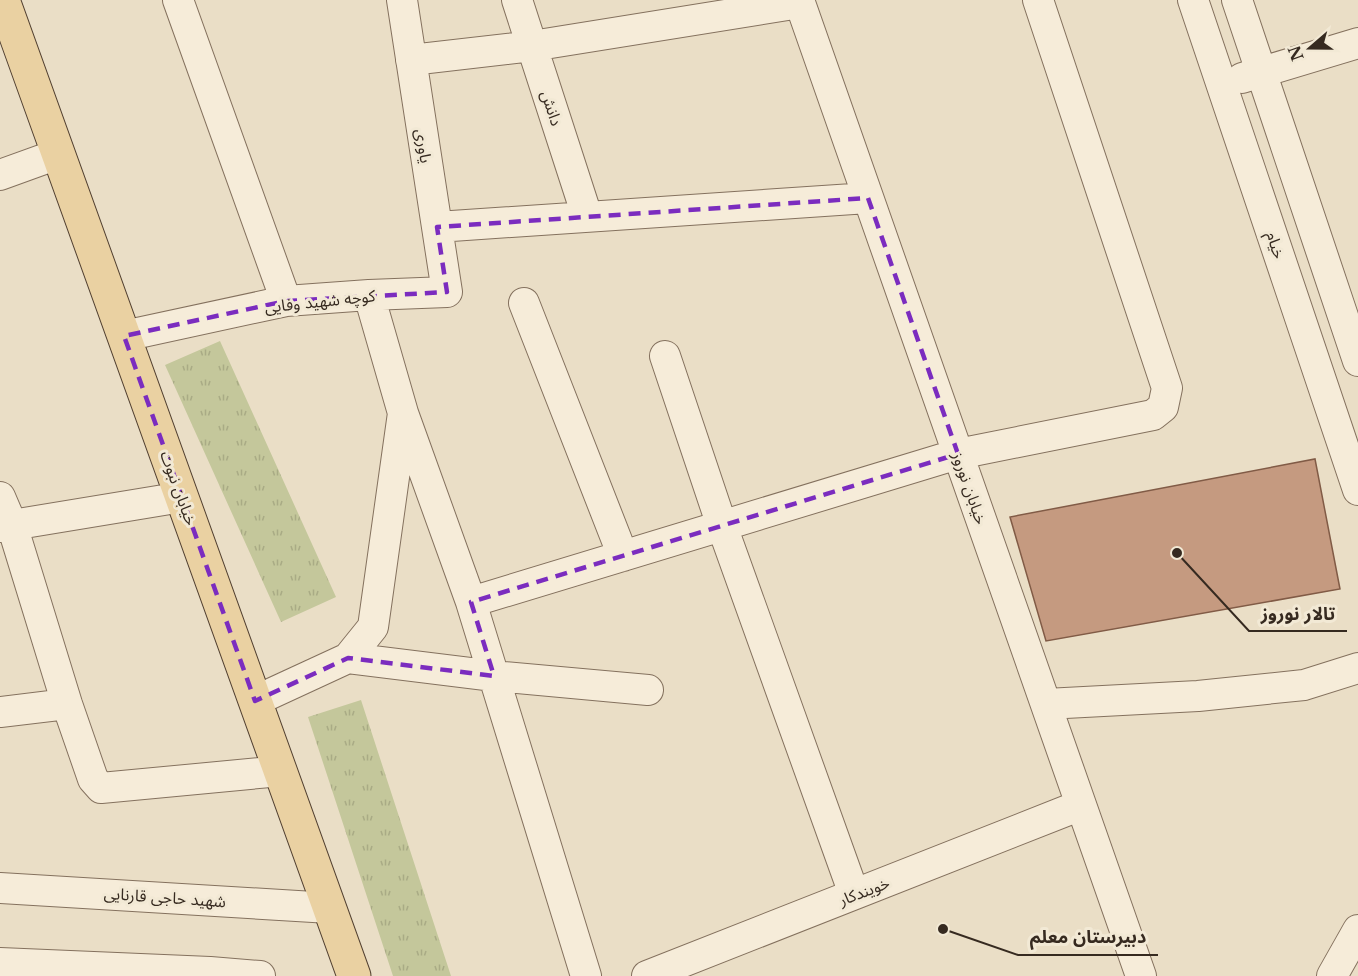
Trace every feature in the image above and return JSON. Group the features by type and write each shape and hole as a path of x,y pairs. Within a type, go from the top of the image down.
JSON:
{"main road":[{"name":"خیابان نبوت","path":"3,0 354,976"}],"street":[{"path":"178,0 286,301"},
{"name":"یاوری","path":"402,0 447,292"},
{"name":"دانش","path":"517,0 587,216"},
{"path":"471,602 958,454 1153,415 1163,407 1167,388 1038,0"},
{"name":"خیام","path":"1193,0 1358,490"},
{"path":"1237,0 1358,361"},
{"path":"411,60 532,46 799,2"},
{"name":"خیابان نوروز","path":"799,2 1141,976"},
{"path":"1222,84 1358,43"},
{"path":"0,175 58,154"},
{"path":"437,227 868,198"},
{"name":"کوچه شهید وفایی","path":"124,336 286,301 447,292"},
{"path":"369,295 403,413 471,602 586,976"},
{"path":"524,303 623,556"},
{"path":"665,356 854,894"},
{"path":"255,700 348,658 373,627 403,413"},
{"path":"0,497 6,526 93,779 101,788 281,771"},
{"path":"6,526 182,497"},
{"path":"348,658 494,676 648,690"},
{"path":"1046,704 1198,696 1292,686 1358,668"},
{"path":"0,712 67,704"},
{"name":"خویندکار","path":"647,976 1081,805"},
{"name":"شهید حاجی قارنایی","path":"0,888 330,908"},
{"path":"1332,976 1358,930"},
{"path":"0,963 260,976"}],"highlighted area":[{"path":"868,198 958,454 471,602 494,676 348,658 255,701 124,336 286,301 447,292 437,227"}],"green space":[{"path":"220,341 336,597 281,622 165,365"},
{"path":"361,700 451,976 393,976 308,717"}],"building":[{"path":"1315,459 1340,589 1046,641 1010,517"}],"place":[{"name":"تالار نوروز","path":"1177,553"},
{"name":"دبیرستان معلم","path":"943,929"}]}
